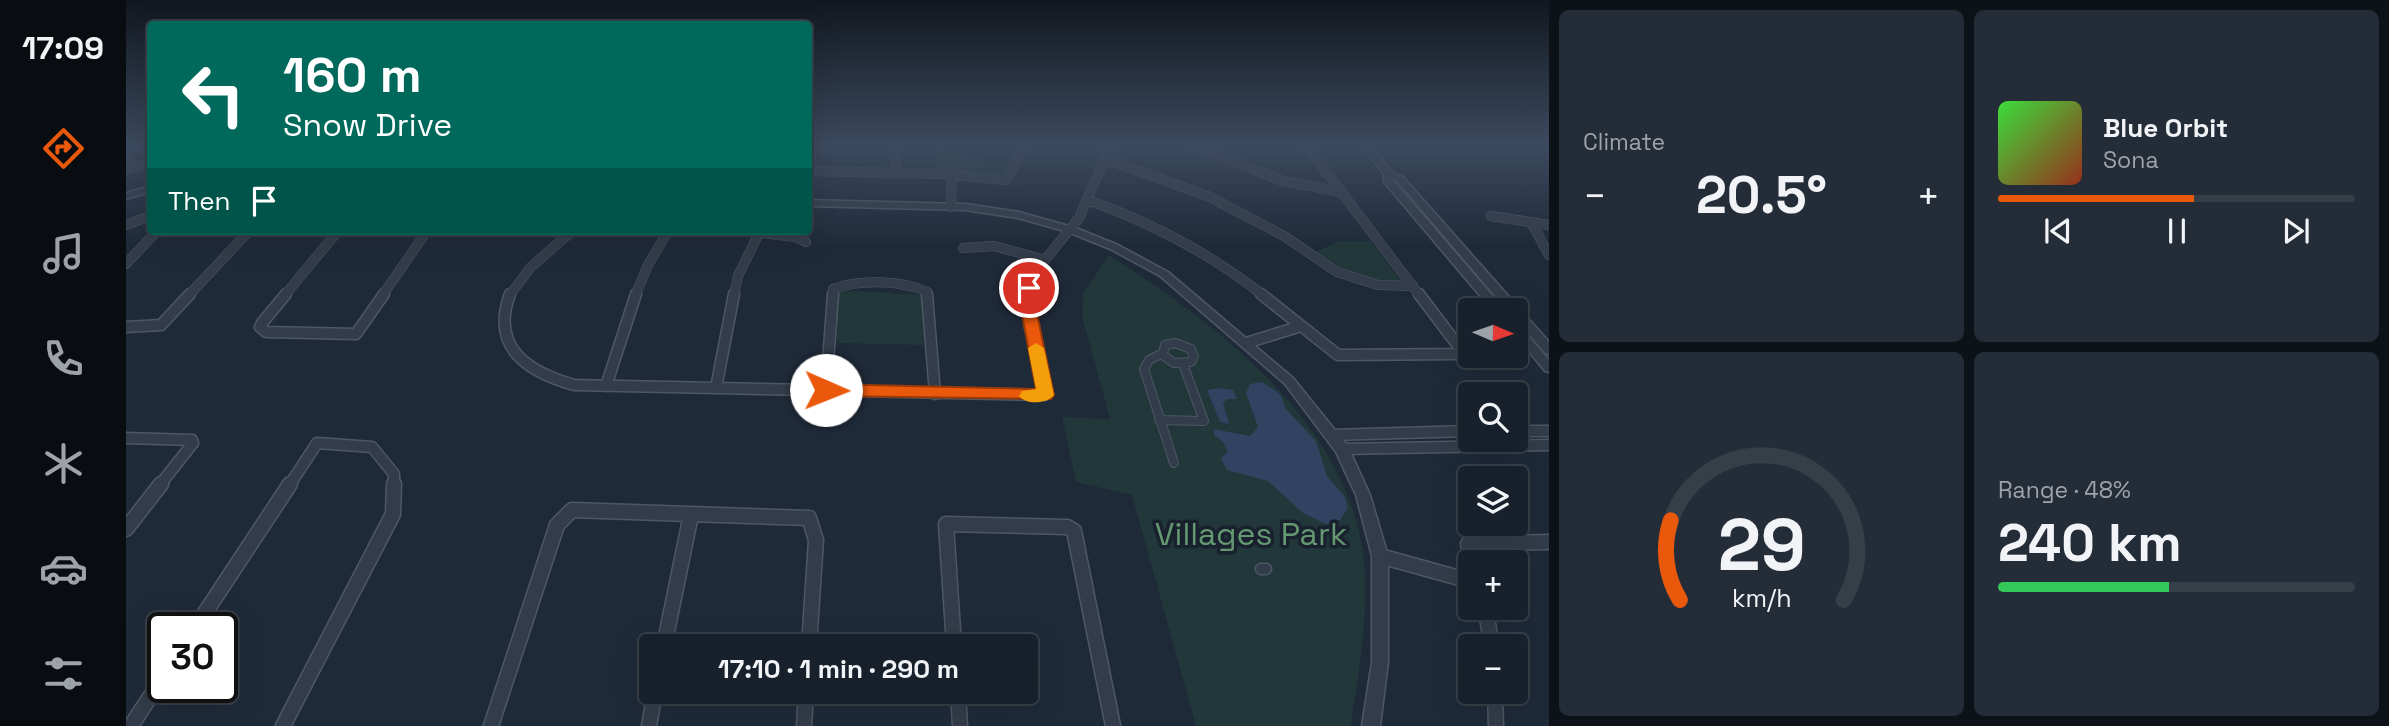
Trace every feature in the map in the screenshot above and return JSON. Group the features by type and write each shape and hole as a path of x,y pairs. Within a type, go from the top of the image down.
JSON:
{"street":[{"path":"951,206 952,178"},
{"path":"983,178 1006,180 1007,178"},
{"path":"568,235 519,281 510,294 505,333 510,349 522,363 556,381 574,385 606,386 1045,395 1029,309 1029,288 1045,260 1072,230 1097,178"},
{"path":"1158,178 1208,196 1284,236 1346,276 1378,285 1413,286"},
{"path":"1274,178 1322,191 1342,192"},
{"path":"1088,200 1127,214 1200,250 1245,281 1331,352 1345,356 1458,354 1462,351 1331,178"},
{"path":"1388,178 1387,180 1489,298"},
{"path":"1397,178 1504,298"},
{"path":"126,196 147,189"},
{"path":"812,203 951,206 1019,215 1072,230 1114,247 1164,274 1289,381 1342,449 1363,495 1380,555 1380,662 1371,726"},
{"path":"1491,216 1549,225"},
{"path":"126,225 147,217"},
{"path":"1531,222 1549,255"},
{"path":"126,264 153,235"},
{"path":"126,327 152,328 161,325 246,235"},
{"path":"335,235 260,327 266,332 356,334 424,235"},
{"path":"606,386 645,269 654,248 665,235"},
{"path":"716,388 738,276 758,235"},
{"path":"778,235 796,237 806,242"},
{"path":"963,248 978,244 997,246 1045,260"},
{"path":"826,390 831,292 835,286 880,285 924,289 928,296 935,394"},
{"path":"1246,343 1301,326"},
{"path":"1528,326 1549,350"},
{"path":"1170,343 1186,346 1191,349 1194,360 1183,364 1170,360 1163,354 1163,347 1170,343"},
{"path":"1528,343 1549,368"},
{"path":"1163,354 1149,360 1144,369 1174,463"},
{"path":"1159,420 1204,421 1183,364"},
{"path":"1528,430 1549,431"},
{"path":"1332,435 1458,431"},
{"path":"126,438 192,440 193,443 126,529"},
{"path":"206,612 317,443 372,447 394,474 393,514 283,726"},
{"path":"1342,449 1549,445"},
{"path":"491,726 562,518 572,510 810,518 816,540 810,634"},
{"path":"666,634 691,515"},
{"path":"953,634 946,524 1067,527 1074,531 1112,726"},
{"path":"1470,550 1468,544 1549,542"},
{"path":"1380,555 1458,578"},
{"path":"131,726 147,702"},
{"path":"649,726 653,704"},
{"path":"804,726 805,704"},
{"path":"959,704 960,726"},
{"path":"1496,704 1496,726"}],"green space":[{"path":"1340,241 1371,241 1400,280 1397,283 1385,282 1364,277 1316,252"},
{"name":"Villages Park","path":"1109,255 1195,314 1237,349 1276,387 1310,428 1337,473 1356,521 1365,573 1362,650 1350,726 1196,726 1132,495 1076,482 1062,417 1110,419 1082,316 1083,294"},
{"path":"843,290 921,295 924,345 837,343 838,294"}],"water":[{"path":"1262,382 1280,394 1286,409 1316,441 1327,476 1345,497 1348,508 1340,520 1326,524 1303,513 1268,481 1227,470 1221,458 1228,452 1223,442 1214,435 1214,429 1250,436 1258,427 1246,393 1250,384"},
{"path":"1207,390 1233,390 1237,399 1227,399 1223,403 1229,424 1220,422"}],"slow traffic":[{"path":"1028,396 1045,395 1036,348"}],"route":[{"path":"826,390 1045,395 1029,309 1029,288"}]}
